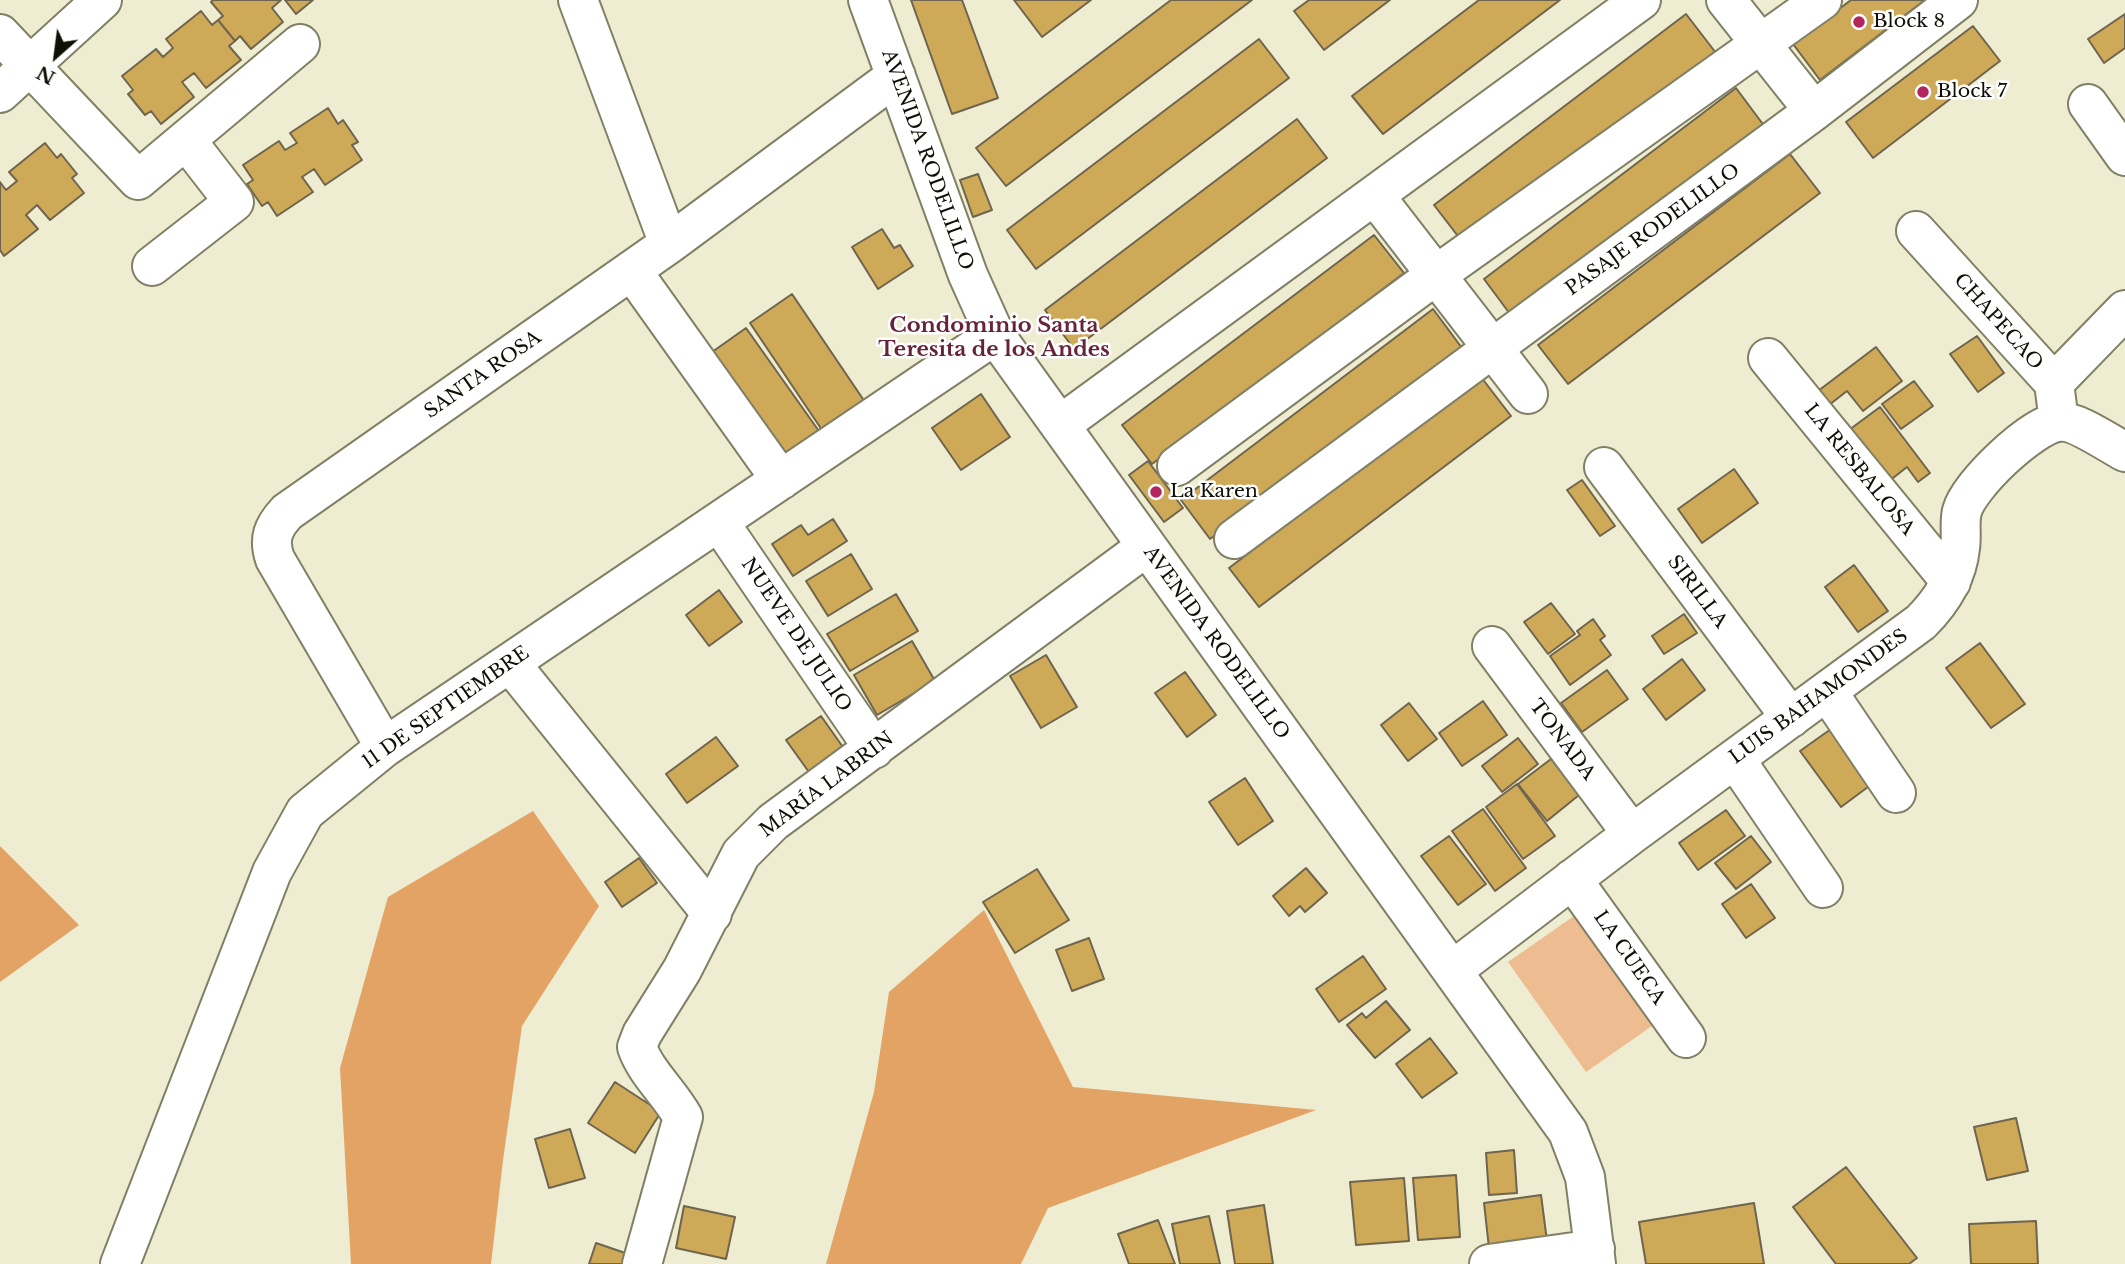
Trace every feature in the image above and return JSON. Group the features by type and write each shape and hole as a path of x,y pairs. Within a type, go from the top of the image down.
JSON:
{"street":[{"path":"0,93 102,0"},
{"path":"578,0 669,244"},
{"name":"AVENIDA RODELILLO","path":"868,0 968,275 995,335 1568,1132 1586,1177 1596,1257"},
{"path":"1060,425 1642,0"},
{"path":"1726,0 1814,111"},
{"path":"1177,466 1436,275 1822,0"},
{"name":"PASAJE RODELILLO","path":"1234,539 1814,111 1958,0"},
{"path":"0,34 138,180 300,44"},
{"name":"SANTA ROSA","path":"385,747 275,559 271,536 277,523 299,504 632,271 896,76"},
{"path":"2088,104 2125,156"},
{"path":"152,266 234,202 186,140"},
{"path":"1375,197 1528,394"},
{"name":"CHAPECAO","path":"1916,231 2054,383 2059,422"},
{"path":"632,271 781,480"},
{"path":"2054,383 2125,310"},
{"name":"11 DE SEPTIEMBRE","path":"120,1264 272,872 306,812 385,747 995,335"},
{"name":"LA RESBALOSA","path":"1768,358 1951,582"},
{"path":"2059,422 2077,426 2125,452"},
{"name":"LUIS BAHAMONDES","path":"1453,970 1632,834 1921,622 1936,607 1951,582 1960,550 1962,511 1974,488 2007,454 2040,430 2059,422"},
{"name":"SIRILLA","path":"1604,467 1791,718"},
{"name":"NUEVE DE JULIO","path":"719,522 874,749"},
{"name":"MARÍA LABRIN","path":"642,1264 682,1116 673,1099 642,1062 637,1047 642,1034 682,970 741,854 773,822 1146,547"},
{"name":"TONADA","path":"1492,646 1632,834"},
{"path":"510,663 712,914"},
{"path":"1826,691 1896,793"},
{"path":"1735,759 1823,888"},
{"name":"LA CUECA","path":"1572,879 1686,1038"},
{"path":"1489,1264 1596,1257"}],"shaded area":[{"path":"533,811 599,906 522,1026 491,1264 351,1264 340,1068 388,897"},
{"path":"0,846 79,925 0,982"},
{"path":"984,910 1073,1087 1316,1110 1048,1208 1021,1264 826,1264 874,1092 889,992"},
{"path":"1574,916 1652,1026 1586,1072 1508,962"}],"building":[{"path":"281,0 272,8 283,22 251,49 240,36 235,41 218,20 223,16 211,2"},
{"path":"285,0 313,0 296,14"},
{"path":"911,0 962,0 998,98 952,114"},
{"path":"1014,0 1091,0 1042,37"},
{"path":"1171,0 1252,0 1006,186 976,148"},
{"path":"1309,0 1390,0 1324,50 1294,11"},
{"path":"1479,0 1560,0 1383,134 1352,96"},
{"name":"Block 8","path":"1851,0 1925,0 1820,80 1793,44"},
{"path":"201,11 212,25 218,20 235,41 229,46 241,60 206,88 194,73 182,82 194,97 161,124 151,111 145,115 128,94 133,90 122,76 156,49 163,57 173,48 166,39"},
{"path":"1686,14 1716,53 1464,244 1434,205"},
{"path":"2125,14 2125,48 2104,63 2088,39"},
{"name":"Block 7","path":"1973,26 2000,61 1873,158 1846,122"},
{"path":"1259,39 1289,78 1036,269 1007,230"},
{"path":"1736,88 1765,127 1513,318 1484,279"},
{"path":"328,108 338,124 343,120 358,142 352,145 362,160 325,185 314,169 302,177 313,192 277,216 268,202 262,206 247,184 253,180 243,165 279,141 285,150 297,143 290,133"},
{"path":"1297,119 1327,158 1074,349 1045,310"},
{"path":"45,143 57,158 61,154 77,174 72,178 84,193 50,220 37,205 26,215 38,229 4,256 0,250 0,182 6,190 17,181 9,172"},
{"path":"1790,154 1820,193 1568,384 1538,345"},
{"path":"978,174 992,210 973,217 960,180"},
{"path":"882,229 894,248 900,245 913,266 878,289 852,247"},
{"path":"1374,235 1404,273 1152,464 1122,425"},
{"path":"792,294 865,402 822,430 750,323"},
{"path":"1433,309 1462,348 1210,539 1181,500"},
{"path":"746,328 821,434 779,463 705,357"},
{"path":"1977,336 2004,373 1978,392 1950,354"},
{"path":"1876,347 1902,381 1863,411 1847,391 1829,405 1818,391"},
{"path":"1481,377 1511,416 1259,607 1229,568"},
{"path":"1914,381 1933,406 1901,429 1882,404"},
{"path":"981,394 1010,437 961,470 932,428"},
{"path":"1880,407 1930,473 1918,482 1907,467 1888,482 1849,430"},
{"name":"La Karen","path":"1148,461 1183,508 1164,522 1129,475"},
{"path":"1734,469 1758,503 1702,543 1678,509"},
{"path":"1582,480 1615,526 1600,536 1567,490"},
{"path":"833,519 847,541 793,576 772,544 801,525 808,535"},
{"path":"851,554 872,589 828,616 806,581"},
{"path":"1854,565 1888,611 1858,632 1825,587"},
{"path":"719,590 742,622 709,646 686,615"},
{"path":"896,594 918,631 850,671 827,634"},
{"path":"1551,603 1575,634 1548,654 1524,622"},
{"path":"1684,614 1697,633 1664,654 1652,636"},
{"path":"1593,619 1605,636 1600,640 1611,655 1570,685 1550,656 1580,635 1577,631"},
{"path":"912,641 935,681 877,715 854,675"},
{"path":"1980,643 2025,704 1991,728 1946,668"},
{"path":"1046,655 1077,707 1041,728 1010,676"},
{"path":"1682,659 1705,690 1666,720 1643,689"},
{"path":"1607,670 1628,699 1582,732 1561,703"},
{"path":"1185,672 1216,715 1187,737 1155,693"},
{"path":"1483,701 1507,735 1462,766 1439,733"},
{"path":"1409,703 1437,739 1408,761 1381,725"},
{"path":"821,716 845,750 811,775 786,740"},
{"path":"1831,729 1872,784 1841,807 1800,751"},
{"path":"716,737 738,766 687,803 666,774"},
{"path":"1518,738 1538,764 1502,792 1482,766"},
{"path":"1551,759 1579,795 1547,821 1518,784"},
{"path":"1245,778 1273,821 1238,845 1209,802"},
{"path":"1517,784 1555,836 1523,859 1486,807"},
{"path":"1483,809 1526,868 1495,891 1452,831"},
{"path":"1726,810 1745,836 1698,870 1679,843"},
{"path":"1449,836 1486,884 1458,905 1421,856"},
{"path":"1751,836 1771,862 1736,889 1715,863"},
{"path":"639,858 657,883 622,907 605,882"},
{"path":"1306,868 1327,893 1305,912 1300,906 1289,916 1273,896"},
{"path":"1037,869 1069,920 1015,953 983,902"},
{"path":"1751,884 1775,918 1746,938 1722,904"},
{"path":"1089,938 1104,979 1072,991 1056,950"},
{"path":"1363,956 1386,989 1339,1022 1316,989"},
{"path":"1386,1001 1410,1030 1375,1058 1347,1025 1362,1013 1366,1018"},
{"path":"1430,1038 1457,1073 1422,1098 1396,1064"},
{"path":"615,1082 661,1112 635,1153 588,1123"},
{"path":"2016,1118 2028,1171 1987,1180 1974,1127"},
{"path":"570,1129 585,1178 549,1188 535,1139"},
{"path":"1514,1150 1517,1193 1489,1195 1486,1153"},
{"path":"1846,1167 1917,1258 1909,1264 1836,1264 1793,1207"},
{"path":"1456,1175 1460,1237 1418,1240 1413,1178"},
{"path":"1404,1178 1409,1241 1356,1245 1350,1182"},
{"path":"1541,1195 1547,1241 1489,1248 1484,1203"},
{"path":"1754,1203 1764,1264 1646,1264 1639,1222"},
{"path":"1264,1205 1273,1264 1235,1264 1227,1211"},
{"path":"684,1206 735,1217 726,1259 676,1248"},
{"path":"1209,1216 1220,1264 1180,1264 1172,1224"},
{"path":"1158,1220 1175,1264 1129,1264 1118,1234"},
{"path":"2036,1221 2038,1264 1971,1264 1969,1224"},
{"path":"596,1243 631,1255 628,1264 589,1264"}],"place":[{"name":"Block 8","path":"1859,22"},
{"name":"Block 7","path":"1923,92"},
{"name":"La Karen","path":"1156,492"}],"district":[{"name":"Condominio Santa Teresita de los Andes","path":"994,338"}]}
